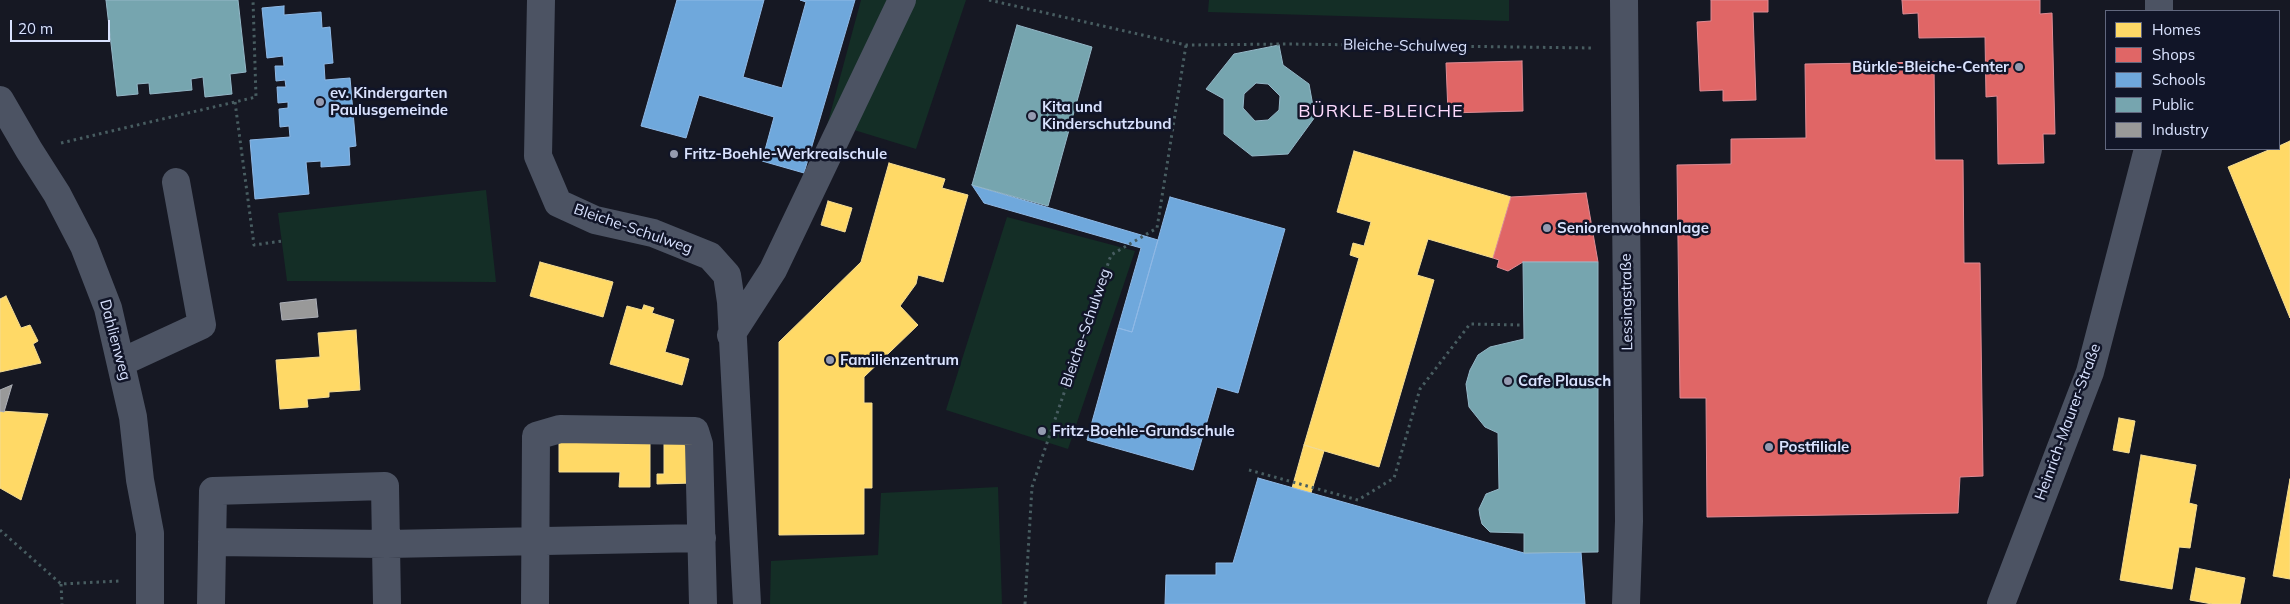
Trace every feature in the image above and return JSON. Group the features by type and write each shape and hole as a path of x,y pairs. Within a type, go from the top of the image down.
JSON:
{"street":[{"name":"Bleiche-Schulweg","path":"541,0 538,156 558,203 595,220 653,233 710,256 728,275 747,604"},
{"path":"731,335 773,270 902,0"},
{"name":"Lessingstraße","path":"1624,0 1629,522 1626,604"},
{"name":"Dahlienweg","path":"0,100 56,194 84,246 108,308 122,362 133,417 140,480 150,533 150,592"},
{"name":"Heinrich-Maurer-Straße","path":"2001,604 2090,372 2148,150"},
{"path":"122,362 202,325 176,182"},
{"path":"535,604 536,436 560,429 695,431 699,444 703,604"},
{"path":"211,604 213,491 385,486 387,604"},
{"path":"212,542 387,544 702,538"}],"path":[{"path":"29,150 256,97 253,0"},
{"name":"Bleiche-Schulweg","path":"989,0 1186,45 1288,44 1624,48"},
{"name":"Bleiche-Schulweg","path":"1025,604 1032,487 1111,256 1157,228 1186,45"},
{"path":"236,102 254,245 282,241"},
{"path":"1249,470 1358,500 1394,478 1420,389 1470,324 1523,326"},
{"path":"0,530 61,584 150,592"},
{"path":"61,584 62,604"}],"green space":[{"path":"861,0 966,0 916,149 828,122"},
{"path":"1209,0 1509,0 1509,21 1208,12"},
{"path":"486,190 496,282 287,281 278,213"},
{"path":"1007,217 1135,251 1068,449 946,410"},
{"path":"998,487 1002,604 770,604 771,561 878,555 881,493"}],"building: Homes":[{"path":"2290,141 2290,318 2228,167 2269,150 2280,150 2280,146"},
{"path":"1354,151 1511,197 1493,258 1428,239 1417,275 1434,280 1379,467 1304,445 1359,258 1350,255 1353,243 1364,246 1371,222 1337,212"},
{"name":"Familienzentrum","path":"889,163 945,179 942,188 968,195 943,282 918,275 916,284 900,306 918,325 864,377 864,403 872,403 872,488 864,488 864,534 779,535 779,342 861,262"},
{"path":"828,201 852,208 845,232 821,225"},
{"path":"540,262 613,282 603,317 530,296"},
{"path":"6,296 21,328 30,325 38,341 33,344 41,363 0,372 0,299"},
{"path":"644,305 654,308 652,313 674,320 665,352 689,359 682,385 610,364 627,306 642,310"},
{"path":"356,330 360,390 329,392 329,397 307,399 308,407 280,409 276,360 320,357 318,333"},
{"path":"0,411 48,414 21,500 0,488"},
{"path":"2119,418 2135,421 2129,453 2113,450"},
{"path":"693,439 693,483 657,484 657,474 664,474 664,440"},
{"path":"650,441 650,487 619,487 620,472 559,472 559,442"},
{"path":"1304,445 1324,451 1311,493 1292,488"},
{"path":"2141,455 2196,465 2189,503 2197,505 2190,548 2179,547 2172,589 2120,580"},
{"path":"2290,479 2290,579 2273,576"},
{"path":"2196,568 2245,578 2240,604 2212,604 2190,600"}],"building: Shops":[{"path":"1711,0 1768,0 1768,12 1753,12 1756,100 1723,101 1723,90 1700,91 1697,22 1711,21"},
{"name":"Bürkle-Bleiche-Center","path":"1902,0 2040,0 2040,14 2052,13 2055,134 2043,134 2044,163 1998,164 1997,96 1986,97 1985,37 1919,38 1918,13 1903,14"},
{"path":"1522,61 1523,111 1448,113 1446,63"},
{"path":"1934,62 1935,160 1963,160 1964,263 1980,263 1983,476 1960,477 1958,513 1707,517 1706,398 1680,398 1677,165 1731,164 1731,139 1806,138 1805,64"},
{"name":"Seniorenwohnanlage","path":"1586,193 1598,262 1523,262 1508,271 1497,267 1499,260 1493,258 1511,197"}],"building: Schools":[{"path":"677,0 764,0 743,77 782,88 806,2 800,0 855,0 804,173 762,161 774,117 699,95 686,138 641,126"},
{"name":"ev. Kindergarten Paulusgemeinde","path":"284,6 284,15 321,12 322,28 330,27 333,63 324,64 325,80 350,78 356,146 349,147 350,165 321,167 321,161 306,162 309,194 255,199 250,140 290,137 289,126 280,127 279,109 288,108 288,102 278,103 277,87 286,87 285,80 276,81 275,66 284,66 283,56 267,58 262,8"},
{"path":"972,185 1158,240 1132,332 1118,328 1141,248 984,203"},
{"name":"Fritz-Boehle-Grundschule","path":"1170,197 1285,229 1238,393 1217,387 1193,470 1087,440 1118,328 1132,332"},
{"path":"1258,478 1524,553 1581,552 1585,604 1165,604 1166,575 1216,575 1216,563 1233,563"}],"building: Public":[{"path":"106,0 238,0 246,72 230,74 232,94 205,97 203,77 191,79 192,90 150,94 149,83 137,84 138,94 117,96"},
{"name":"Kita und Kinderschutzbund","path":"1017,25 1092,47 1048,206 972,185"},
{"path":"1279,45 1283,65 1309,84 1315,117 1288,154 1252,156 1224,134 1224,99 1206,89 1234,54","holes":["1256,83 1268,84 1280,96 1279,110 1268,120 1255,121 1243,108 1244,94"]},
{"path":"1523,262 1598,262 1598,552 1524,553 1524,533 1490,532 1482,524 1479,509 1486,494 1499,489 1498,433 1485,427 1469,407 1466,384 1470,370 1478,355 1490,347 1524,339"}],"building: Industry":[{"path":"316,299 318,317 282,320 280,303"},
{"path":"12,385 4,412 0,411 0,390"}],"place":[{"name":"Bürkle-Bleiche-Center","path":"2019,67"},
{"name":"ev. Kindergarten Paulusgemeinde","path":"320,102"},
{"name":"Kita und Kinderschutzbund","path":"1032,116"},
{"name":"Fritz-Boehle-Werkrealschule","path":"674,154"},
{"name":"Seniorenwohnanlage","path":"1547,228"},
{"name":"Familienzentrum","path":"830,360"},
{"name":"Cafe Plausch","path":"1508,381"},
{"name":"Fritz-Boehle-Grundschule","path":"1042,431"},
{"name":"Postfiliale","path":"1769,447"}],"district":[{"name":"BÜRKLE-BLEICHE","path":"1381,112"}]}
